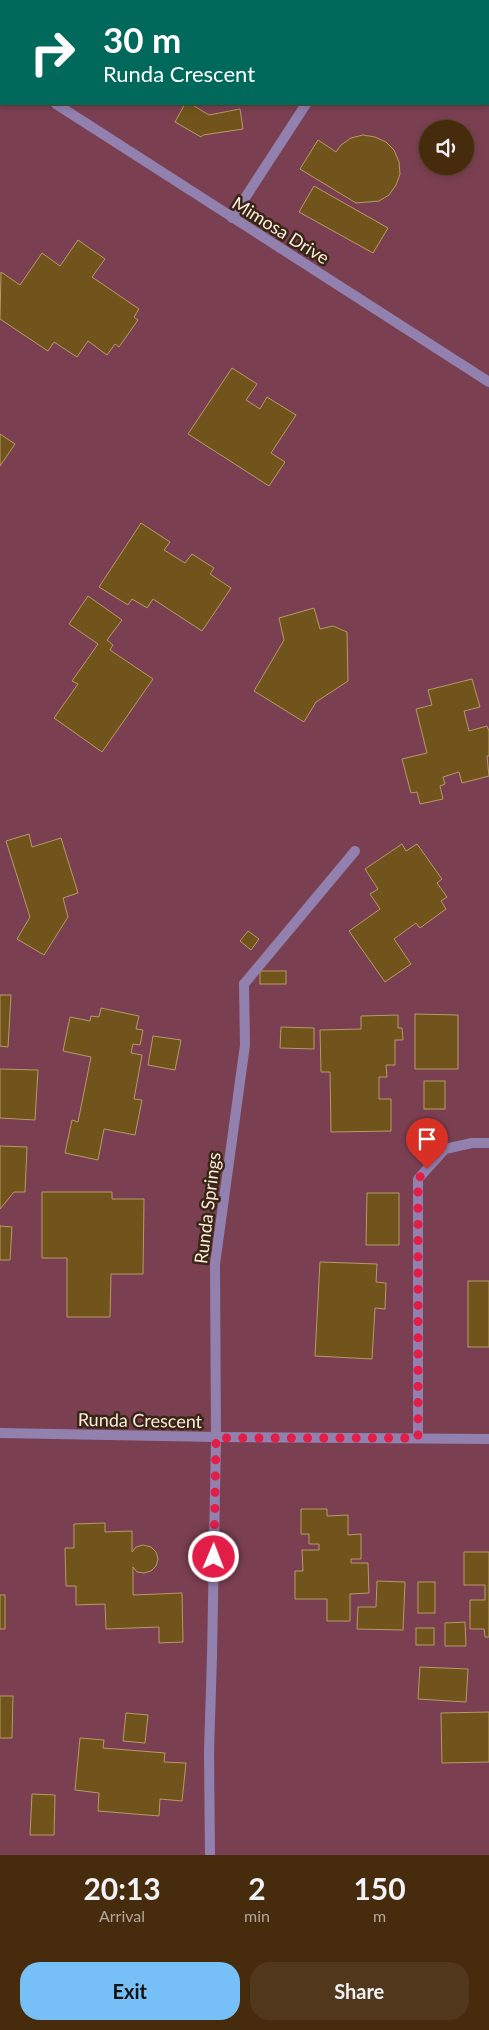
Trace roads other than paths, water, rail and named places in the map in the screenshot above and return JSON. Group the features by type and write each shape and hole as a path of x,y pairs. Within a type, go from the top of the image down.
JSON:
{"street":[{"name":"Mimosa Drive","path":"58,105 489,382"},
{"path":"232,218 305,105"},
{"name":"Runda Springs","path":"210,1855 209,1752 216,1438 215,1264 245,1045 244,984 355,851"},
{"path":"418,1438 418,1179 444,1149 472,1143 489,1144"},
{"name":"Runda Crescent","path":"0,1433 216,1438 489,1439"}]}
